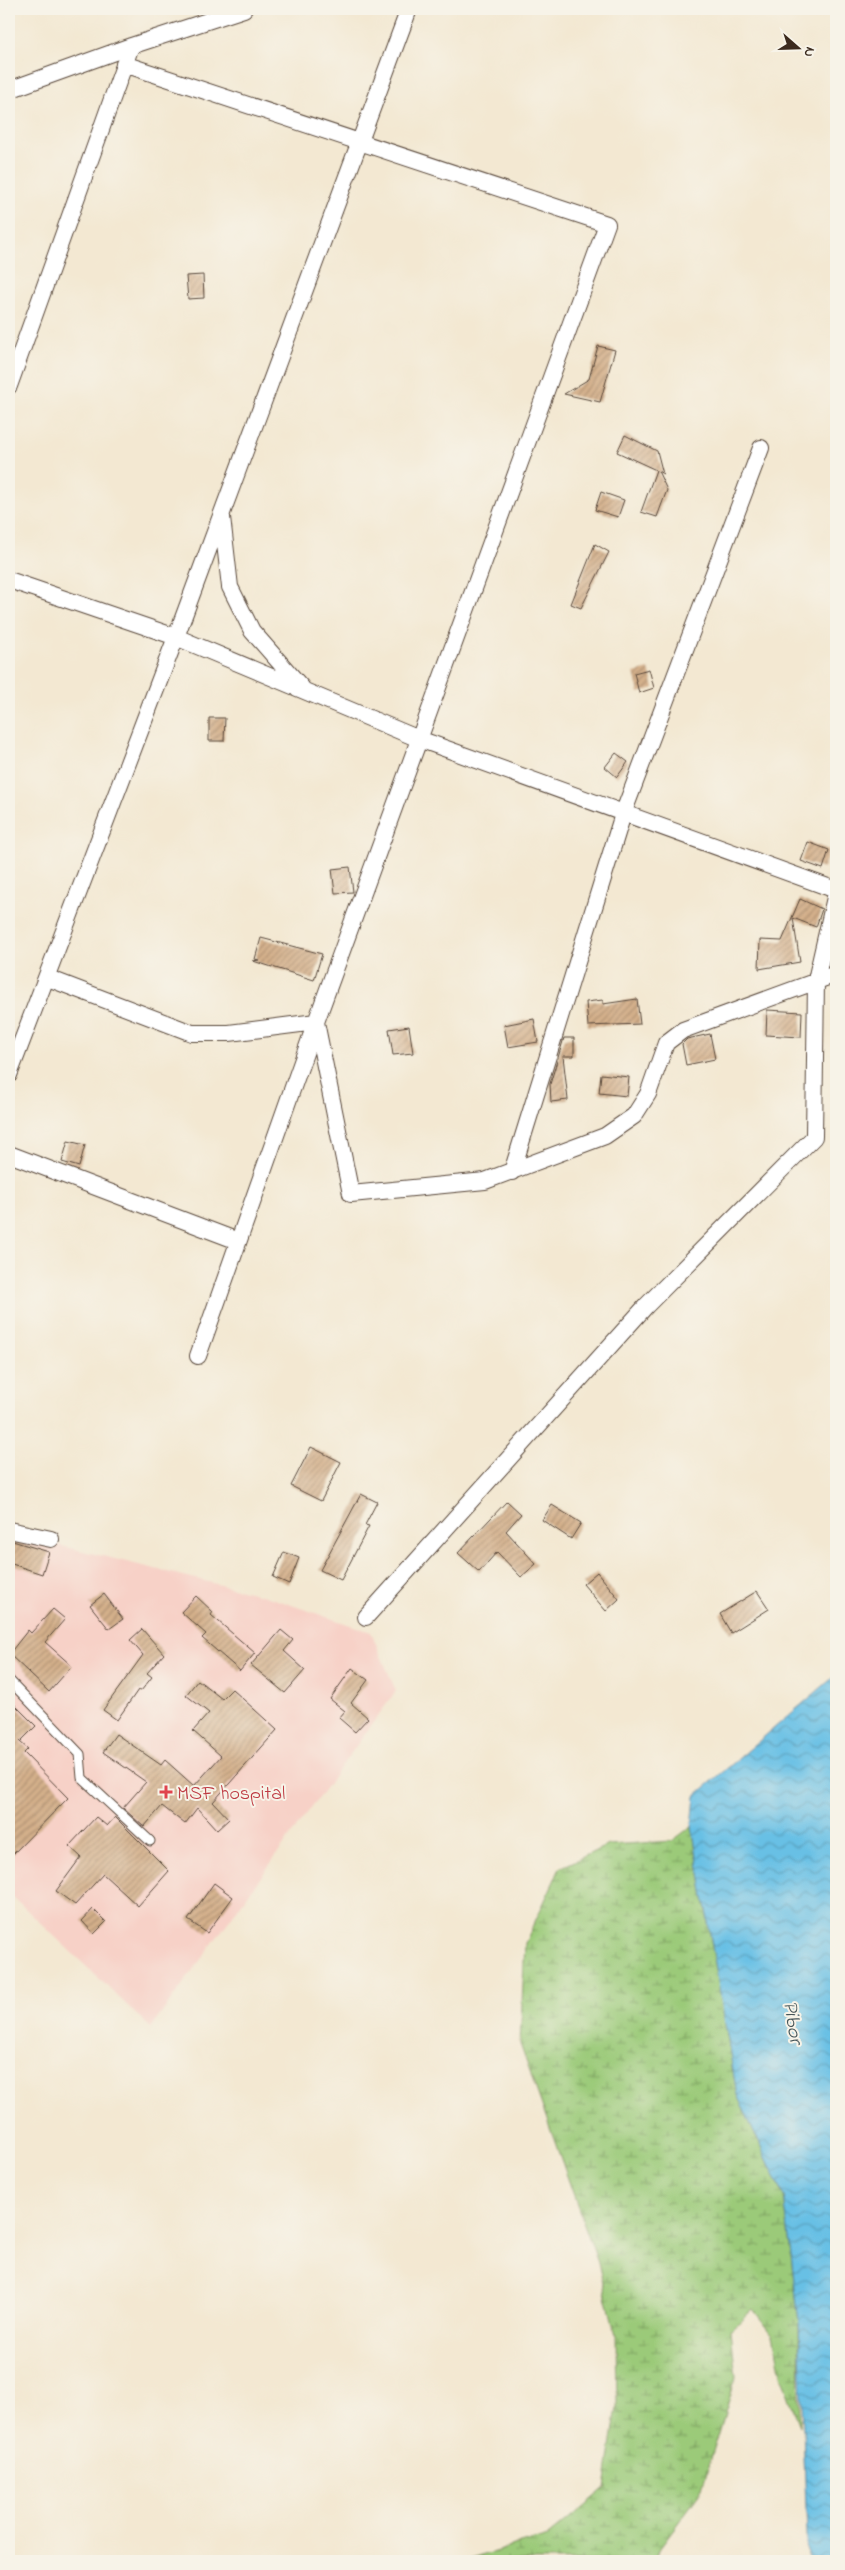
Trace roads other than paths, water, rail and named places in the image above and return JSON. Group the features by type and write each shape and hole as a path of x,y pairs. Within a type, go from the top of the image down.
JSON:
{"street":[{"path":"9,90 131,46 244,9"},
{"path":"9,1075 48,978 176,637 409,9"},
{"path":"9,386 131,46"},
{"path":"124,64 607,224 316,1022 198,1356"},
{"path":"512,1172 623,814 762,448"},
{"path":"222,512 230,587 252,631 304,691"},
{"path":"9,580 176,637 419,739 836,892 816,980 814,1137 646,1306 366,1617"},
{"path":"316,1022 351,1194 485,1181 605,1136 634,1116 648,1094 666,1043 682,1030 836,974"},
{"path":"48,978 192,1033 229,1033 316,1022"},
{"path":"9,1154 238,1241"},
{"path":"9,1530 51,1539"}],"lane":[{"path":"9,1680 80,1754 82,1778 150,1841"}],"water":[{"name":"Pibor","path":"836,1675 836,1931 834,1968 836,1996 836,2561 808,2561 799,2323 784,2196 737,2095 692,1826 695,1796"}],"place":[{"name":"MSF hospital","path":"166,1792"}]}
